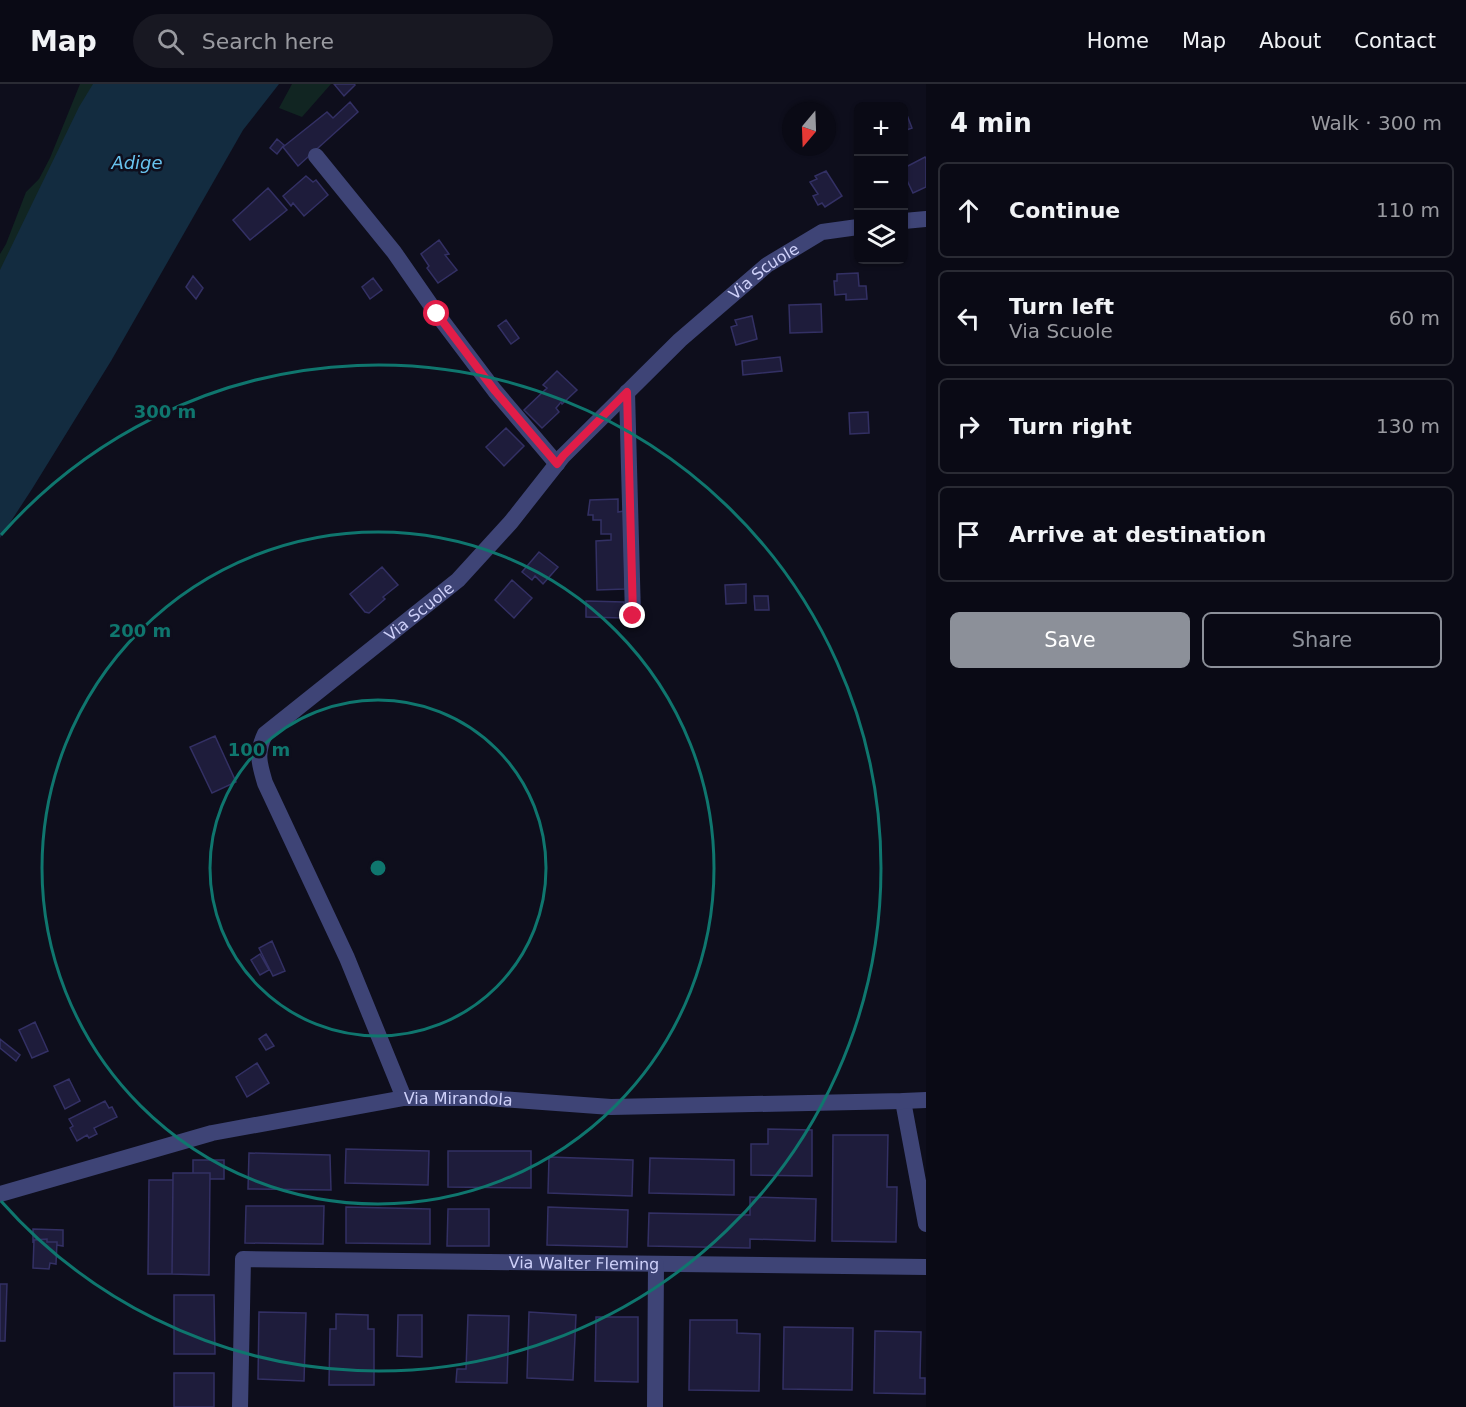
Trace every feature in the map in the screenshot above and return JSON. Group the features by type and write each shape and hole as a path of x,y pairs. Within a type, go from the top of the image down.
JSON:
{"street":[{"path":"316,156 394,252 495,391 557,464"},
{"path":"908,221 926,219"},
{"name":"Via Scuole","path":"404,1098 347,958 266,783 259,764 259,746 265,734 458,580 510,522 563,456 680,340 767,265 822,232 854,228"},
{"path":"627,392 633,616"},
{"name":"Via Mirandola","path":"0,1194 212,1133 404,1098 487,1098 611,1107 926,1100"},
{"path":"903,1101 926,1224"},
{"name":"Via Walter Fleming","path":"240,1407 243,1258 926,1267"},
{"path":"655,1407 656,1264"}],"green space":[{"path":"80,84 116,84 0,289 0,254 26,192 39,179 50,158"},
{"path":"292,84 331,84 302,117 279,108"}],"water":[{"name":"Adige","path":"93,84 279,84 243,130 111,361 0,538 0,270 79,107"}],"building":[{"path":"334,84 354,84 355,85 344,96"},
{"path":"350,102 358,112 298,166 283,147 327,112 333,118"},
{"path":"908,118 912,128 908,130"},
{"path":"277,139 284,145 277,154 270,148"},
{"path":"925,157 926,187 913,193 908,182 908,166"},
{"path":"826,171 842,196 825,207 822,203 818,205 813,196 818,194 810,182 817,179 815,176"},
{"path":"306,176 313,182 316,180 328,195 304,216 293,203 291,206 283,196"},
{"path":"268,188 287,210 250,240 233,220"},
{"path":"439,240 449,254 445,255 457,270 438,283 427,268 429,266 421,254"},
{"path":"858,273 859,286 866,286 867,299 846,300 846,294 835,295 834,281 837,281 837,274"},
{"path":"193,276 203,288 196,299 186,287"},
{"path":"373,278 382,290 370,299 362,287"},
{"path":"821,304 822,332 790,333 789,305"},
{"path":"752,316 757,339 736,345 731,327 737,325 735,320"},
{"path":"506,320 519,338 511,344 498,326"},
{"path":"780,357 782,371 743,375 742,361"},
{"path":"557,371 577,390 562,404 561,402 556,408 559,412 542,428 524,410 547,388 543,385"},
{"path":"868,412 869,433 850,434 849,413"},
{"path":"506,428 524,446 504,466 486,447"},
{"path":"618,499 618,512 624,511 625,589 597,590 596,541 611,540 611,534 601,534 601,520 593,520 593,515 588,515 590,500"},
{"path":"539,552 558,567 543,584 535,576 532,580 522,572"},
{"path":"382,567 398,585 369,613 365,612 350,594"},
{"path":"512,580 532,598 514,618 495,600"},
{"path":"746,584 746,603 726,604 725,585"},
{"path":"754,596 768,596 769,610 755,610"},
{"path":"586,601 624,602 624,618 586,617"},
{"path":"215,736 236,782 212,793 190,747"},
{"path":"272,941 285,971 273,976 259,948"},
{"path":"260,954 269,970 260,975 251,960"},
{"path":"35,1022 48,1051 32,1058 19,1030"},
{"path":"266,1034 274,1046 266,1050 259,1039"},
{"path":"0,1039 20,1055 16,1061 0,1048"},
{"path":"257,1063 269,1083 247,1097 236,1077"},
{"path":"69,1079 80,1101 65,1109 54,1086"},
{"path":"105,1101 109,1108 112,1107 117,1117 94,1128 97,1134 89,1138 87,1135 77,1141 70,1128 73,1126 69,1119"},
{"path":"768,1129 812,1130 812,1176 751,1175 751,1144 768,1144"},
{"path":"833,1135 888,1135 887,1187 897,1187 896,1242 832,1241"},
{"path":"346,1149 429,1151 428,1185 345,1183"},
{"path":"448,1151 531,1151 531,1188 448,1187"},
{"path":"249,1153 330,1155 331,1190 248,1189"},
{"path":"549,1157 633,1160 632,1196 548,1193"},
{"path":"650,1158 734,1160 734,1195 649,1193"},
{"path":"193,1160 224,1160 224,1179 210,1179 210,1173 193,1173"},
{"path":"173,1173 210,1173 209,1275 172,1274"},
{"path":"149,1180 173,1180 172,1274 148,1274"},
{"path":"750,1197 816,1199 815,1241 750,1239 750,1248 648,1246 649,1213 750,1215"},
{"path":"246,1206 324,1206 323,1244 245,1243"},
{"path":"346,1207 430,1209 430,1244 346,1243"},
{"path":"548,1207 628,1210 627,1247 547,1245"},
{"path":"448,1209 489,1209 489,1246 447,1246"},
{"path":"33,1229 63,1230 63,1246 57,1245 57,1242 47,1242 47,1239 34,1240 33,1243"},
{"path":"47,1239 47,1242 57,1242 56,1264 50,1263 49,1269 33,1268 34,1240"},
{"path":"0,1284 7,1284 5,1341 0,1341"},
{"path":"174,1295 214,1295 215,1354 174,1354"},
{"path":"259,1312 306,1313 304,1381 258,1379"},
{"path":"529,1312 576,1315 573,1380 527,1378"},
{"path":"336,1314 368,1315 368,1329 374,1329 374,1385 329,1385 330,1329 336,1329"},
{"path":"398,1315 422,1315 422,1357 397,1356"},
{"path":"468,1315 509,1316 507,1383 456,1382 457,1369 466,1369"},
{"path":"596,1317 638,1317 638,1382 595,1381"},
{"path":"690,1320 737,1320 737,1333 760,1334 759,1391 689,1390"},
{"path":"784,1327 853,1328 852,1390 783,1389"},
{"path":"875,1331 921,1332 920,1378 925,1378 925,1394 874,1393"},
{"path":"174,1373 214,1373 214,1407 174,1407"}],"route":[{"path":"437,314 495,391 557,464 627,392 633,616"}]}
